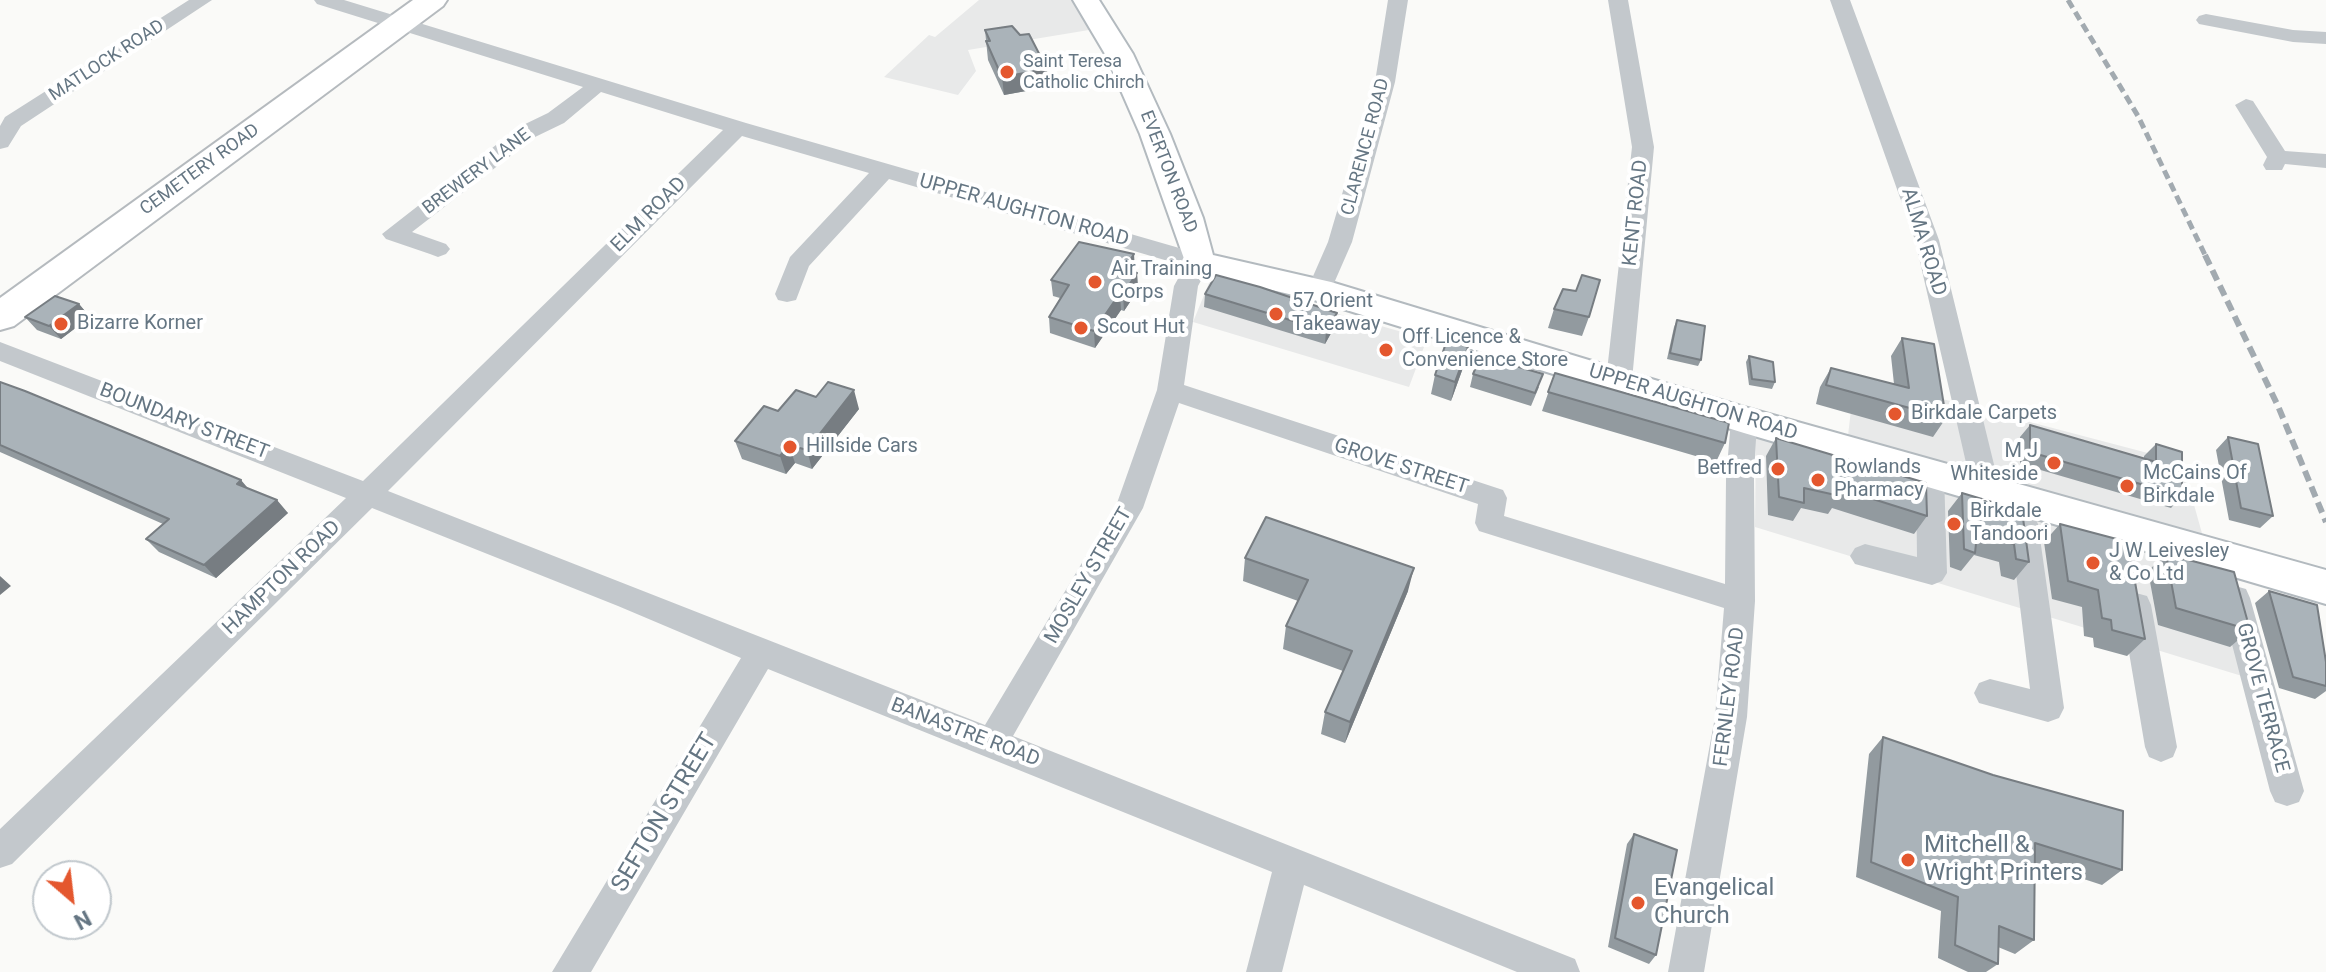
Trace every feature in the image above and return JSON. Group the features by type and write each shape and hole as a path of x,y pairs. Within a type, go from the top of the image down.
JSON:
{"main road":[{"name":"CEMETERY ROAD","path":"0,317 432,0"},
{"name":"EVERTON ROAD","path":"1086,0 1119,54 1155,134 1187,218 1199,262"},
{"name":"UPPER AUGHTON ROAD","path":"1199,262 1319,290 1744,420 2021,499 2128,555 2225,559 2326,587"}],"street":[{"name":"MATLOCK ROAD","path":"6,122 202,0"},
{"name":"UPPER AUGHTON ROAD","path":"324,0 738,128 1199,262"},
{"name":"CLARENCE ROAD","path":"1319,290 1340,242 1385,82 1398,0"},
{"name":"KENT ROAD","path":"1618,0 1643,147 1619,380"},
{"name":"ALMA ROAD","path":"1840,0 1927,240 1986,489"},
{"path":"2192,0 2206,26 2326,38"},
{"name":"BREWERY LANE","path":"438,249 394,234 527,132 556,118 599,84"},
{"path":"2246,105 2276,161 2326,161"},
{"path":"0,142 6,122"},
{"name":"ELM ROAD","path":"561,302 738,128"},
{"path":"787,294 798,263 885,170"},
{"name":"MOSLEY STREET","path":"992,743 1129,508 1170,390 1186,286 1199,262"},
{"name":"HAMPTON ROAD","path":"0,852 561,302"},
{"name":"BOUNDARY STREET","path":"0,351 368,494"},
{"name":"GROVE STREET","path":"1170,390 1493,498 1489,523 1740,601"},
{"name":"FERNLEY ROAD","path":"1686,972 1731,717 1740,601 1740,479 1744,420"},
{"path":"1865,556 1932,573 1930,473"},
{"name":"BANASTRE ROAD","path":"368,494 1562,972"},
{"path":"1990,693 2048,708 2021,499"},
{"path":"2128,555 2161,747"},
{"name":"GROVE TERRACE","path":"2225,559 2287,791"},
{"name":"SEFTON STREET","path":"570,972 761,653"},
{"path":"1264,972 1291,865"}],"shaded area":[{"path":"979,0 1073,0 1089,30 968,50 976,71 958,95 884,77 929,35 935,37"},
{"path":"1211,278 1427,339 1409,387 1193,322"},
{"path":"1855,376 2182,462 2242,676 1755,527 1756,438 1845,461"}],"building":[{"path":"1012,26 1020,35 1029,34 1047,69 1002,77 986,41 990,41 985,30"},
{"path":"1079,242 1134,254 1124,269 1137,273 1094,331 1049,317 1069,285 1051,280"},
{"path":"1216,275 1337,313 1326,331 1205,294"},
{"path":"1582,275 1600,280 1589,317 1554,309 1563,289 1576,291"},
{"path":"55,296 79,304 49,326 25,317"},
{"path":"1677,320 1705,326 1701,360 1670,353"},
{"path":"1902,338 1934,344 1946,418 1826,385 1831,368 1909,388"},
{"path":"1447,340 1468,347 1455,382 1435,375"},
{"path":"1481,356 1543,374 1535,393 1473,374"},
{"path":"1749,356 1773,362 1775,382 1752,379"},
{"path":"1555,373 1729,423 1725,443 1548,392"},
{"path":"0,382 241,480 237,484 277,500 204,565 146,539 169,519 0,445"},
{"path":"828,382 854,390 807,450 789,445 780,456 735,441 764,406 778,411 796,390 816,397"},
{"path":"2030,425 2156,462 2156,444 2182,452 2182,496 2030,452"},
{"path":"2228,437 2258,444 2273,516 2241,508"},
{"path":"1776,438 1926,483 1927,516 1841,489 1840,496 1804,488 1804,503 1779,497"},
{"path":"1962,493 2022,511 2029,562 2016,559 2014,544 1977,534 1975,553 1964,549"},
{"path":"1266,517 1414,568 1350,722 1325,712 1352,651 1286,626 1308,580 1245,558"},
{"path":"2060,524 2128,542 2145,639 2112,630 2111,620 2102,618 2098,590 2068,581"},
{"path":"2166,554 2234,572 2250,630 2176,608"},
{"path":"2269,591 2317,605 2326,662 2326,686 2293,677"},
{"path":"1883,737 1993,775 2123,811 2122,870 2035,843 2034,940 1999,926 1998,964 1955,945 1958,897 1871,862"},
{"name":"Evangelical Church","path":"1634,834 1677,850 1656,955 1615,938"}],"railway":[{"path":"2068,0 2138,116 2206,257"},
{"path":"2205,255 2278,406 2326,522"}],"place":[{"name":"Saint Teresa Catholic Chirch","path":"1007,72"},
{"name":"Air Training Corps","path":"1095,282"},
{"name":"57 Orient Takeaway","path":"1276,314"},
{"name":"Bizarre Korner","path":"61,324"},
{"name":"Scout Hut","path":"1081,328"},
{"name":"Off Licence & Convenience Store","path":"1386,350"},
{"name":"Birkdale Carpets","path":"1895,414"},
{"name":"Hillside Cars","path":"790,447"},
{"name":"M J Whiteside","path":"2054,463"},
{"name":"Betfred","path":"1778,469"},
{"name":"Rowlands Pharmacy","path":"1818,480"},
{"name":"McCains Of Birkdale","path":"2127,486"},
{"name":"Birkdale Tandoori","path":"1954,524"},
{"name":"J W Leivesley & Co Ltd","path":"2093,563"},
{"name":"Mitchell & Wright Printers","path":"1908,860"},
{"name":"Evangelical Church","path":"1638,903"}]}
